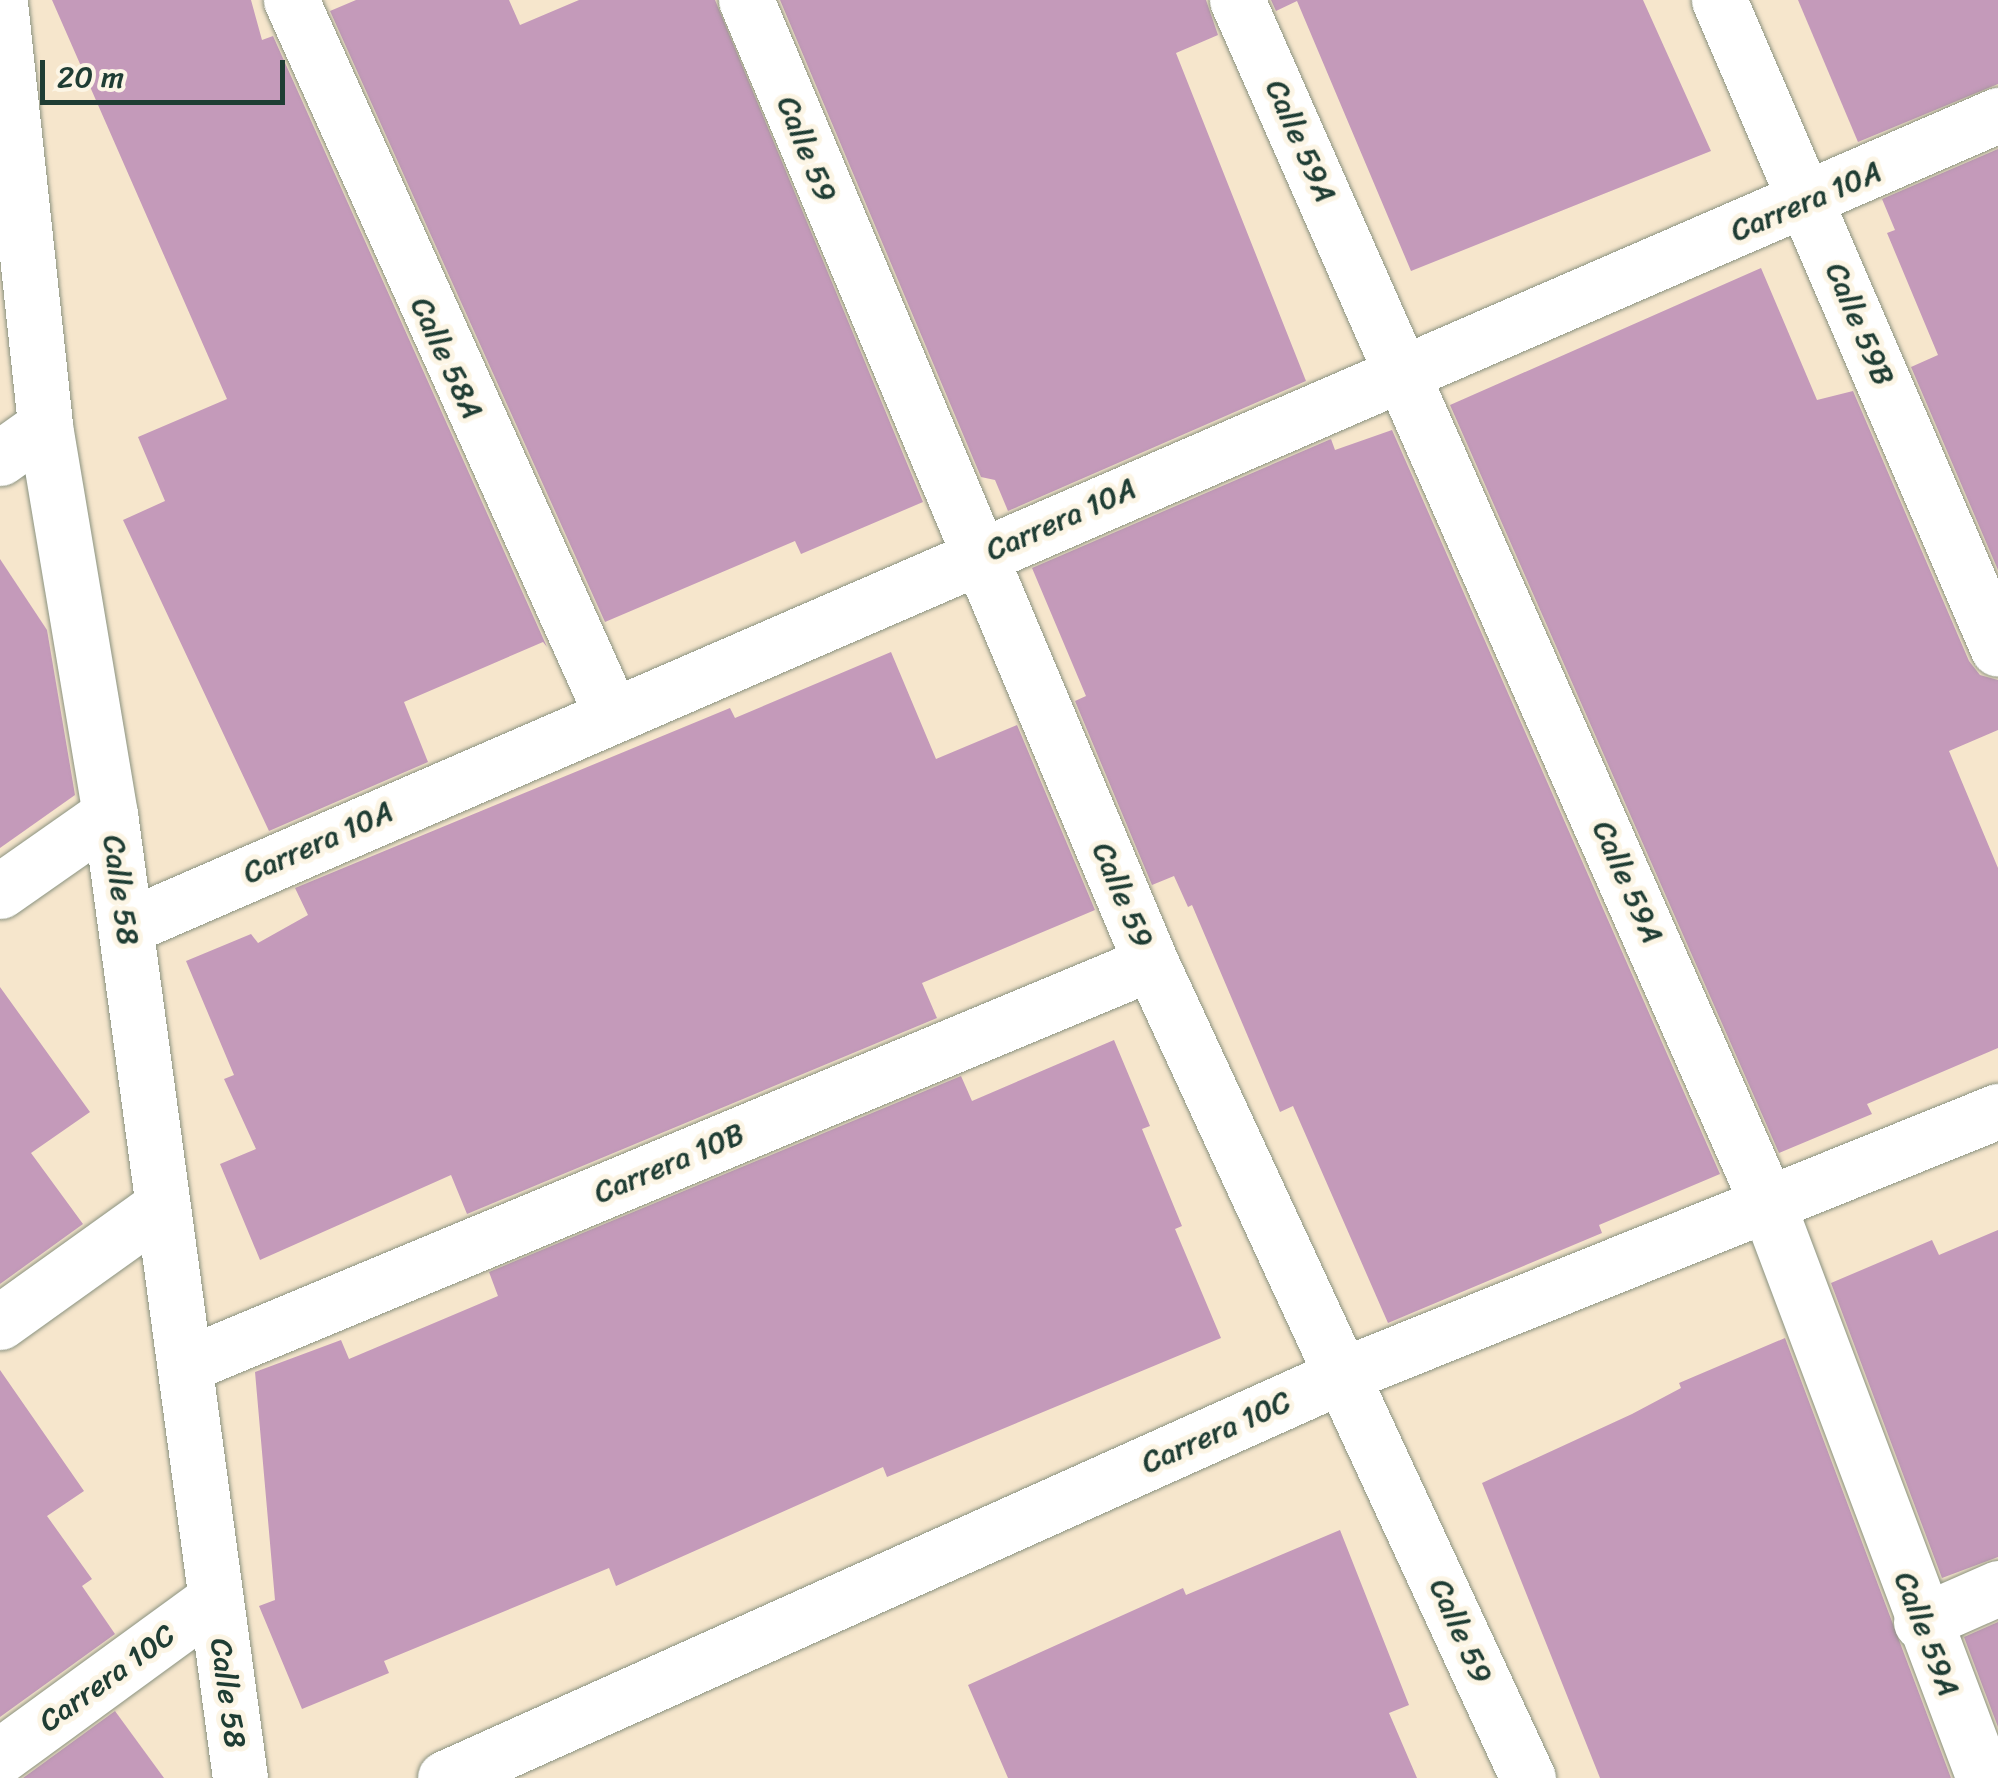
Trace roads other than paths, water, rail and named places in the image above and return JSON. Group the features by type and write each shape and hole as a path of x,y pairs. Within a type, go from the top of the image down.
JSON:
{"street":[{"name":"Calle 58A","path":"291,0 611,713"},
{"name":"Calle 59","path":"746,0 1151,962 1345,1374 1528,1778"},
{"name":"Calle 59A","path":"1237,0 1404,368 1768,1205 1921,1622 1984,1778"},
{"name":"Calle 59B","path":"1719,0 1998,649"},
{"name":"Calle 58","path":"2,18 45,426 110,814 159,1208 188,1364 214,1600 240,1778"},
{"name":"Carrera 10A","path":"126,927 1404,368 1808,202 1998,116"},
{"path":"0,458 45,426"},
{"path":"0,891 110,814"},
{"name":"Carrera 10B","path":"188,1364 1151,962"},
{"name":"Carrera 10C","path":"445,1778 1345,1374 1998,1111"},
{"path":"0,1322 159,1208"},
{"path":"1921,1622 1998,1588"},
{"name":"Carrera 10C","path":"0,1756 214,1600"}]}
